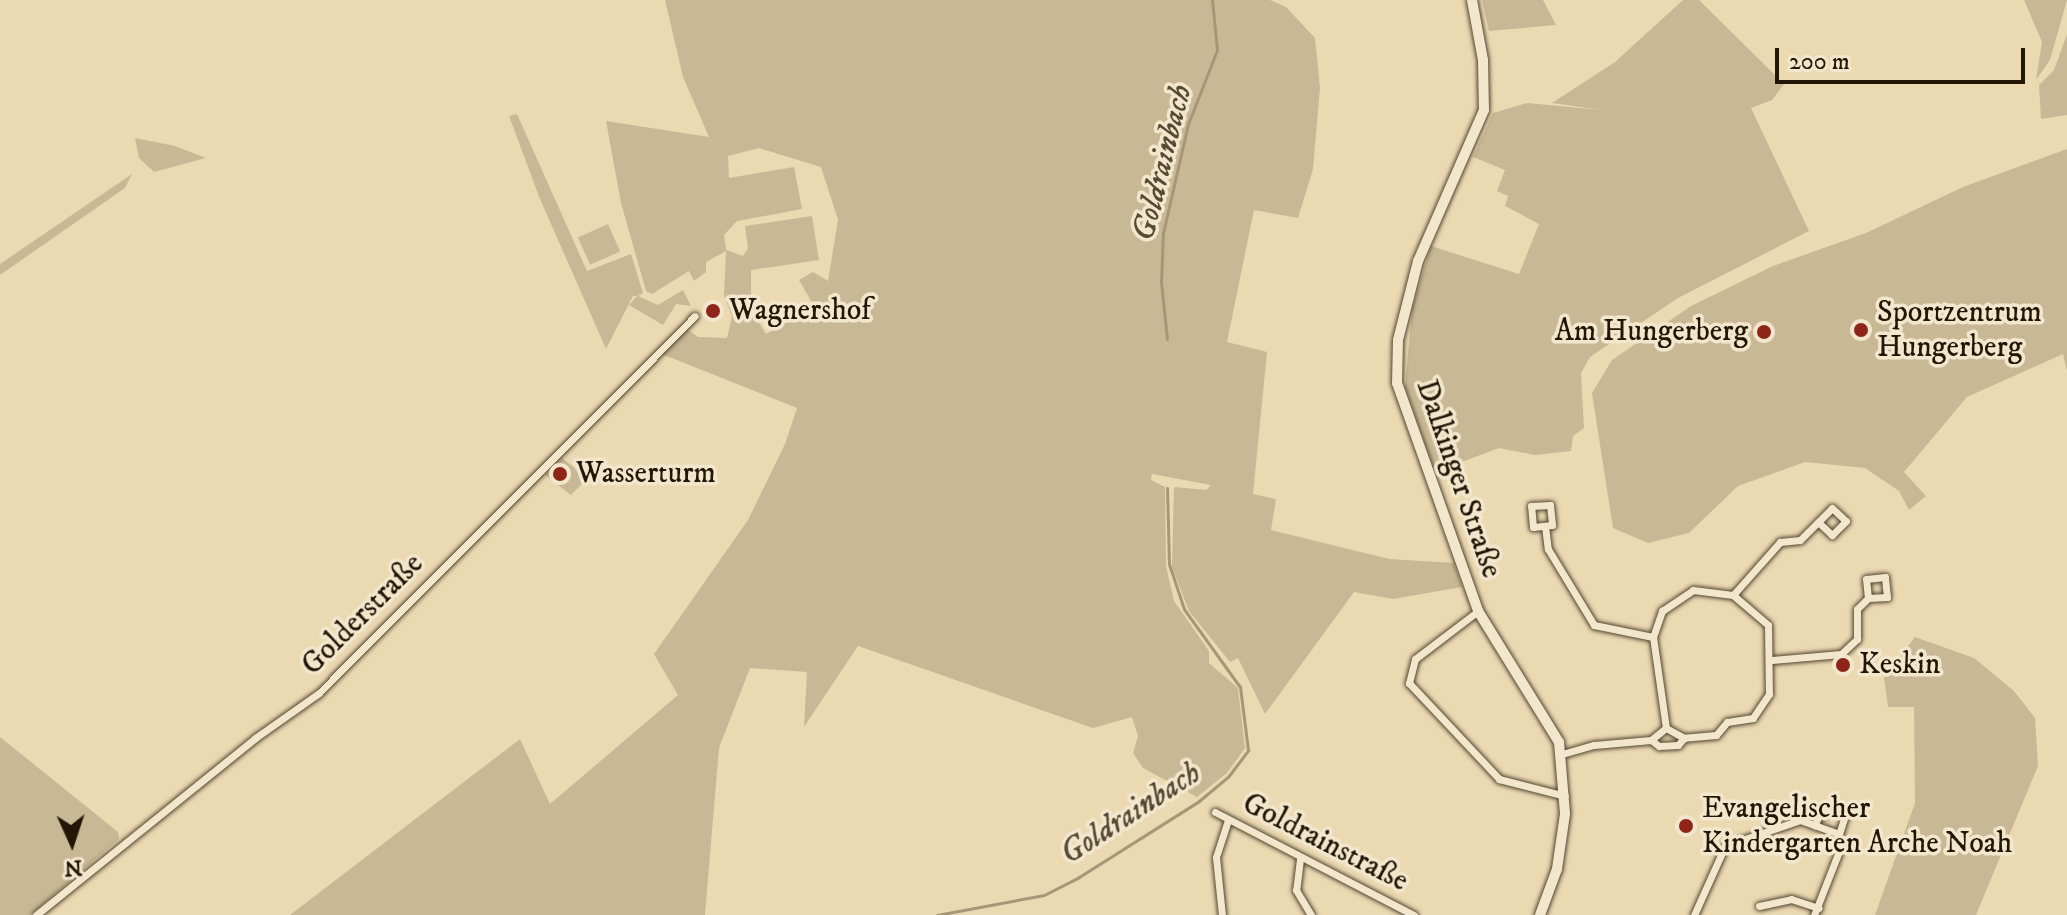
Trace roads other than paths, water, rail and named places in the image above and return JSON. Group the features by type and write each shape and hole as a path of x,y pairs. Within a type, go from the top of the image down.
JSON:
{"street":[{"name":"Dalkinger Straße","path":"1472,0 1483,60 1484,110 1418,261 1403,314 1397,368 1402,403 1478,611 1533,696 1562,754 1565,796 1557,869 1540,915"},
{"name":"Golderstraße","path":"36,915 245,746 319,693 695,316"},
{"path":"1733,595 1780,542 1800,540 1818,522"},
{"path":"1545,526 1548,549 1594,625 1653,637"},
{"path":"1693,590 1733,595 1765,618 1772,660 1769,694 1753,718 1727,722 1716,735 1684,738 1666,728 1653,637 1662,611 1693,590"},
{"path":"1772,660 1841,654 1857,639 1857,609 1868,598"},
{"path":"1478,611 1415,659 1409,683 1499,779 1565,796"},
{"path":"1562,754 1594,745 1651,740 1666,728"},
{"path":"1651,740 1659,746 1678,745 1684,738"},
{"path":"1759,906 1791,899 1816,912 1841,846 1839,834 1847,810 1838,807 1818,817 1815,825"},
{"name":"Goldrainstraße","path":"1215,812 1300,859 1414,915"},
{"path":"1694,915 1725,846 1800,820 1839,834"},
{"path":"1222,915 1217,846 1228,821"},
{"path":"1300,859 1296,890 1311,915"}],"waterway":[{"name":"Goldrainbach","path":"1167,339 1161,282 1163,233 1188,124 1217,50 1212,0"},
{"name":"Goldrainbach","path":"937,915 1044,895 1079,877 1199,801 1228,777 1248,750 1240,687 1184,609 1169,564 1167,488"}],"place":[{"name":"Wagnershof","path":"713,311"},
{"name":"Sportzentrum Hungerberg","path":"1861,330"},
{"name":"Am Hungerberg","path":"1764,332"},
{"name":"Wasserturm","path":"560,474"},
{"name":"Keskin","path":"1843,665"},
{"name":"Evangelischer Kindergarten Arche Noah","path":"1686,826"}]}
